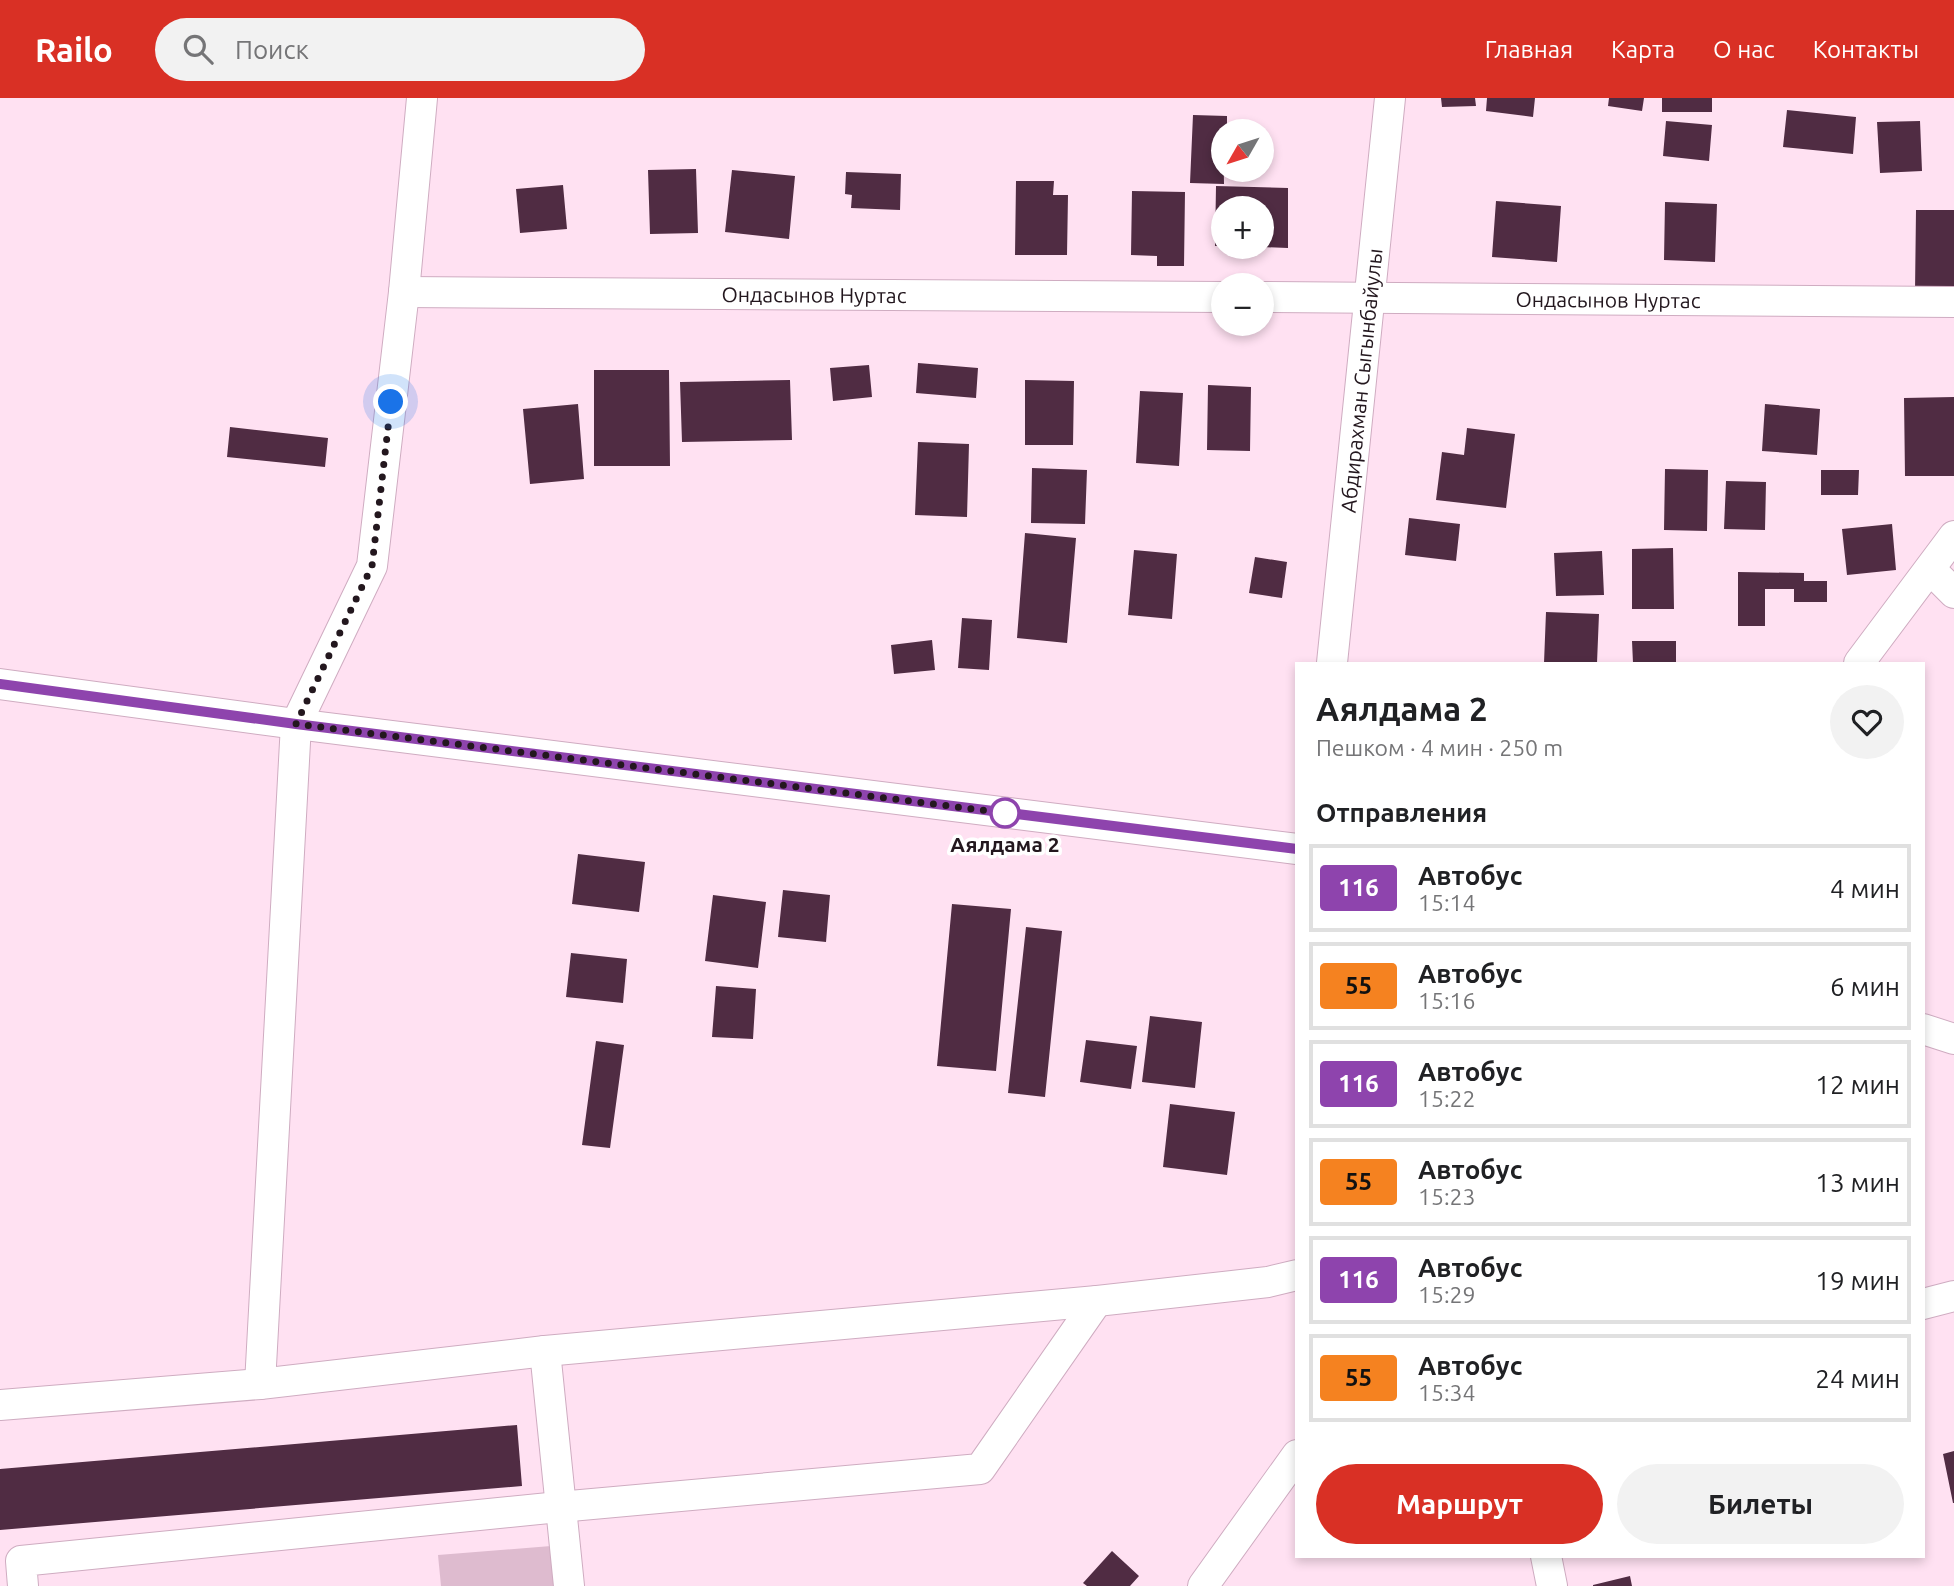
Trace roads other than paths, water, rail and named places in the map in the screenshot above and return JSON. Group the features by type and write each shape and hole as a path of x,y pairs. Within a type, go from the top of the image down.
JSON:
{"street":[{"path":"260,1384 296,724 372,566 404,292 422,98"},
{"name":"Абдирахман Сыгынбайулы","path":"1332,662 1390,98"},
{"name":"Ондасынов Нуртас","path":"404,292 1211,297"},
{"name":"Ондасынов Нуртас","path":"1274,297 1954,302"},
{"path":"1860,662 1954,536"},
{"path":"1930,569 1954,593"},
{"path":"0,684 296,724 1295,849"},
{"path":"1925,1030 1954,1039"},
{"path":"0,1405 260,1384 545,1351 1097,1301 1268,1282 1295,1275"},
{"path":"1925,1303 1954,1296"},
{"path":"15,1570 559,1507 980,1469 1097,1301"},
{"path":"545,1351 569,1586"},
{"path":"1203,1586 1295,1458"},
{"path":"1546,1558 1552,1586"}],"place":[{"name":"Аялдама 2","path":"1005,813"}]}
